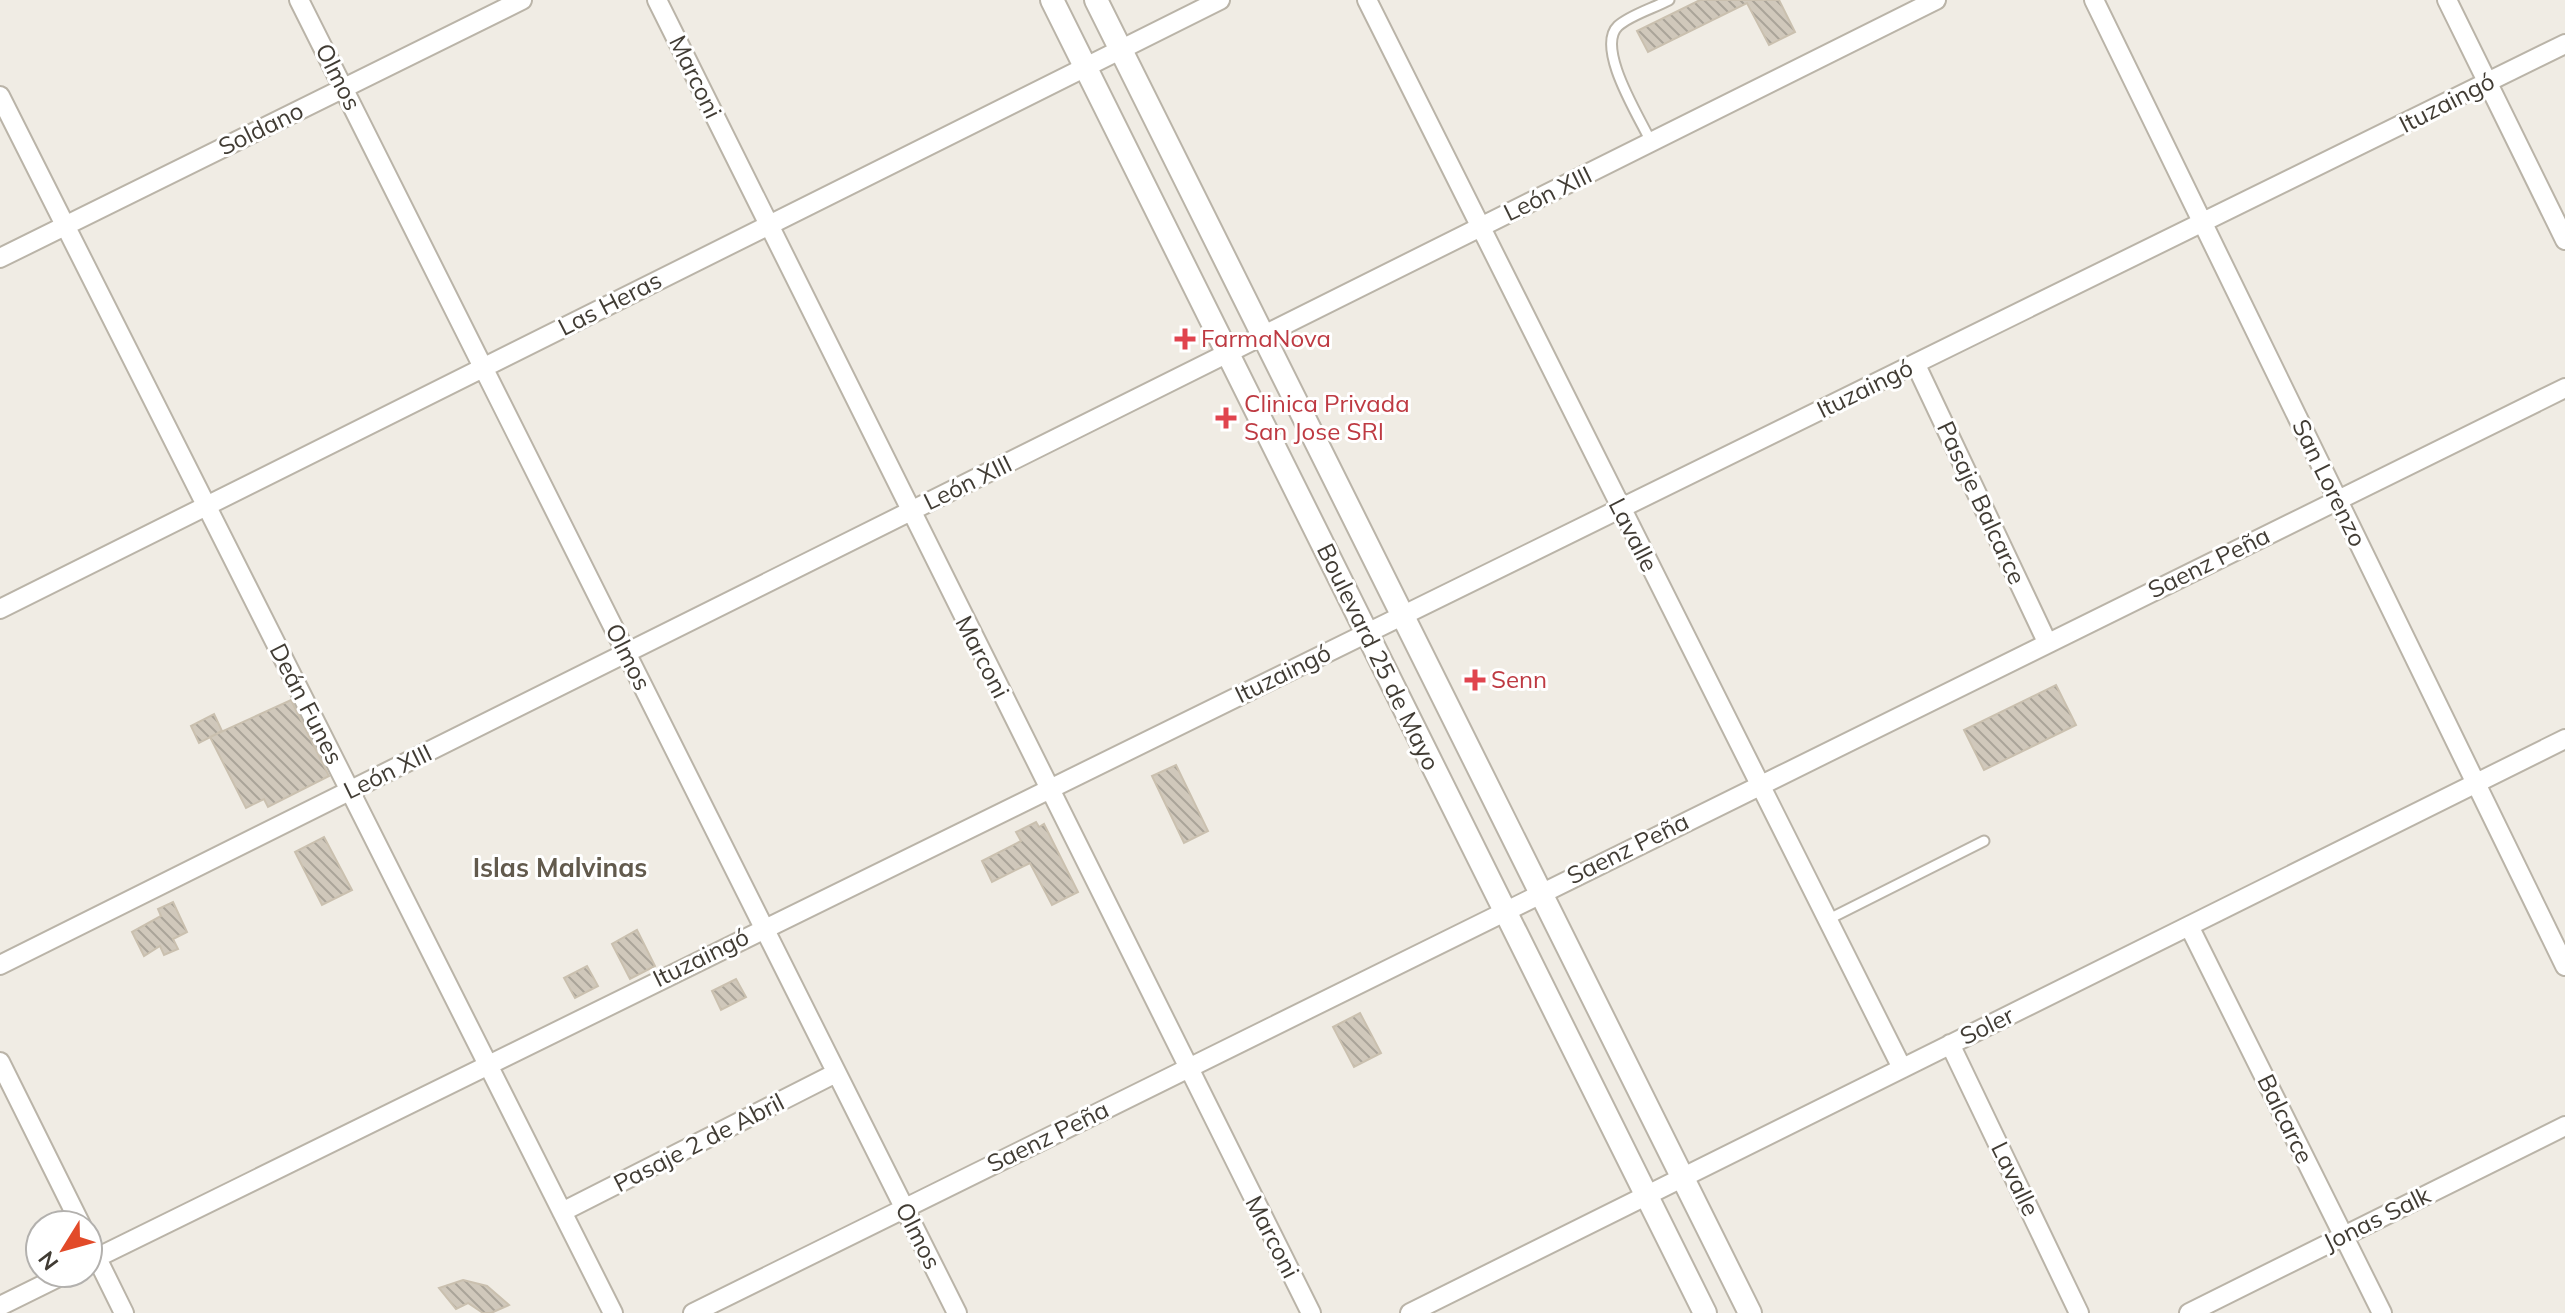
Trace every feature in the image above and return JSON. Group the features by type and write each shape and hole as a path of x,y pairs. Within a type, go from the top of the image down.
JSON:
{"street":[{"name":"Olmos","path":"299,0 957,1313"},
{"name":"Soldano","path":"0,258 522,0"},
{"name":"Marconi","path":"657,0 909,512 1311,1313"},
{"name":"Boulevard 25 de Mayo","path":"1052,0 1705,1313"},
{"name":"Boulevard 25 de Mayo","path":"1096,0 1750,1313"},
{"name":"Las Heras","path":"0,609 1220,0"},
{"name":"Lavalle","path":"1367,0 1619,509 1902,1068"},
{"name":"León XIII","path":"0,965 1936,0"},
{"name":"San Lorenzo","path":"2094,0 2565,966"},
{"path":"2447,0 2565,240"},
{"name":"Ituzaingó","path":"104,1255 763,927 2203,225 2565,44"},
{"name":"Deán Funes","path":"0,96 613,1313"},
{"name":"Pasaje Balcarce","path":"1916,365 2047,642"},
{"name":"Saenz Peña","path":"693,1313 2565,388"},
{"name":"Soler","path":"1410,1313 2565,739"},
{"name":"Balcarce","path":"2189,926 2382,1313"},
{"name":"Lavalle","path":"1950,1044 2079,1313"},
{"path":"0,1062 73,1209"},
{"name":"Pasaje 2 de Abril","path":"562,1212 836,1073"},
{"name":"Jonas Salk","path":"2189,1313 2565,1126"},
{"path":"104,1279 124,1313"},
{"path":"0,1306 35,1289"}],"lane":[{"path":"1651,142 1613,61 1610,41 1618,26 1669,0"},
{"path":"1827,920 1984,841"}],"building":[{"path":"1700,0 1779,0 1795,32 1769,45 1747,3 1648,52 1637,31"},
{"path":"2056,685 2076,725 1984,770 1964,730"},
{"path":"291,700 329,776 268,807 264,799 246,808 210,737"},
{"path":"214,714 222,731 199,743 191,726"},
{"path":"1176,765 1208,831 1184,843 1152,776"},
{"path":"1036,822 1039,827 1044,824 1078,892 1052,905 1030,863 992,882 982,861 1021,841 1016,832"},
{"path":"324,837 352,890 322,905 295,852"},
{"path":"173,902 187,932 173,939 178,949 164,955 160,946 144,956 132,932 161,916 158,909"},
{"path":"637,930 655,966 630,979 612,944"},
{"path":"587,966 598,986 575,998 564,978"},
{"path":"736,979 746,997 721,1010 712,991"},
{"path":"1360,1013 1381,1053 1354,1067 1333,1027"},
{"path":"463,1280 487,1286 509,1305 491,1313 483,1313 468,1303 456,1309 439,1288"}],"place":[{"name":"FarmaNova","path":"1185,339"},
{"name":"Clinica Privada San Jose SRl","path":"1226,418"},
{"name":"Senn","path":"1475,680"}],"district":[{"name":"Islas Malvinas","path":"560,868"}]}
